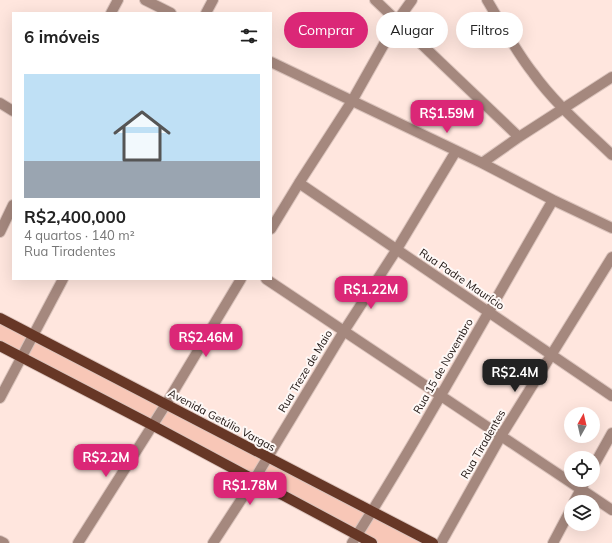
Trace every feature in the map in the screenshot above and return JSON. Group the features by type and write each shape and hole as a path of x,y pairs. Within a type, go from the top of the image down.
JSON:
{"main road":[{"name":"Avenida Getúlio Vargas","path":"0,318 433,543"},
{"path":"0,346 254,480 354,539 372,543"}],"street":[{"path":"112,12 118,0"},
{"path":"145,0 169,12"},
{"path":"207,12 213,0"},
{"path":"375,0 388,12"},
{"path":"403,12 412,0"},
{"path":"488,0 509,37 533,74 563,108 612,155"},
{"path":"272,227 298,183 352,101 382,48"},
{"path":"425,48 519,137"},
{"path":"272,62 482,162 553,200 612,228"},
{"path":"482,162 612,77"},
{"path":"0,102 12,110"},
{"name":"Rua Treze de Maio","path":"213,543 254,480 344,331 397,249 456,151"},
{"name":"Rua Padre Maurício","path":"298,183 612,396"},
{"name":"Rua 15 de Novembro","path":"354,539 441,396 553,200"},
{"path":"0,232 12,207"},
{"name":"Rua Tiradentes","path":"441,543 501,436 612,257"},
{"path":"0,398 62,280"},
{"path":"78,543 166,404 240,280"},
{"path":"268,280 612,510"},
{"path":"600,454 612,433"},
{"path":"578,495 582,487"},
{"path":"553,543 564,522"},
{"path":"0,541 4,543"}],"shaded area":[{"path":"0,321 30,337 20,354 0,343"},
{"path":"35,339 159,405 150,422 25,357"},
{"path":"167,408 263,459 252,477 155,425"},
{"path":"269,461 366,512 355,532 257,480"},
{"path":"372,515 426,543 374,543 361,536"}]}
